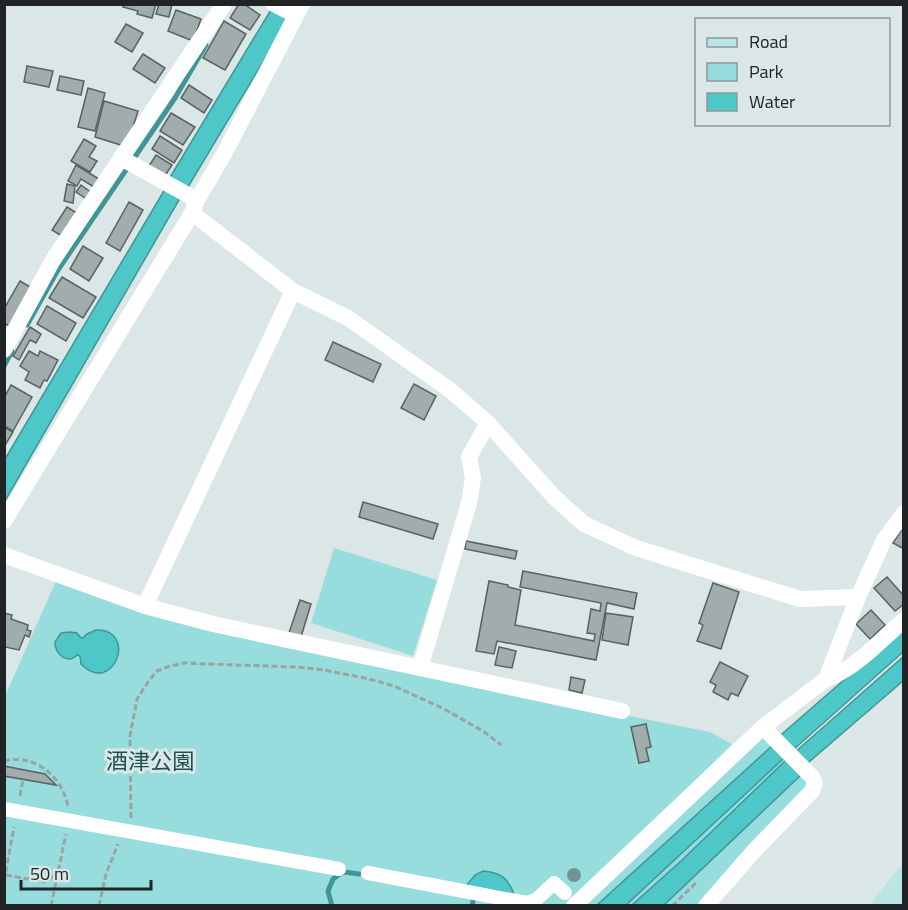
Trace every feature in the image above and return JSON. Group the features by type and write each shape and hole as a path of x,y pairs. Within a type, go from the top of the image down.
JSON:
{"main road":[{"path":"884,906 903,880"}],"street":[{"path":"4,350 53,260 224,4"},
{"path":"4,521 191,202 224,154 299,10 274,4"},
{"path":"121,158 191,202 293,291 348,318 450,390 488,423 554,497 584,524 636,548 800,599 858,597"},
{"path":"145,606 293,291"},
{"path":"420,668 468,502 473,478 468,457 488,423"},
{"path":"826,678 858,597 884,540 903,513"},
{"path":"4,555 145,606 213,624 622,711"},
{"path":"368,873 527,903 536,900 554,883 569,899 768,731 826,678 838,674 865,654 903,620"},
{"path":"706,906 753,852 812,791 815,783 768,731"},
{"path":"11,811 339,869"}],"path":[{"path":"99,906 106,874 117,846 128,832 130,736 137,699 158,671 170,666 207,663 297,667 369,679 394,686 444,709 483,731 501,745"},
{"path":"4,761 12,759 38,765 51,774 64,791 69,809 68,821 51,906"},
{"path":"4,881 11,811"},
{"path":"5,875 44,882 58,873"},
{"path":"672,906 697,882"}],"green space":[{"path":"334,548 437,580 413,656 311,623"},
{"name":"酒津公園","path":"56,581 589,708 710,732 732,744 633,843 565,905 5,906 5,696"},
{"path":"762,737 807,780 808,786 700,905 581,906"}],"water":[{"path":"272,8 283,14 287,22 188,187 169,179"},
{"path":"165,189 179,197 179,200 5,501 5,459"},
{"path":"903,627 903,652 783,759 626,905 596,906 772,746 783,733"},
{"path":"96,630 109,633 116,640 119,649 117,659 111,667 103,672 93,672 81,664 80,656 69,659 59,654 55,642 61,633 77,633 83,638"},
{"path":"903,657 903,681 809,762 801,775 664,905 631,906 785,761"},
{"path":"483,871 503,877 514,894 466,886 475,875"}],"building":[{"path":"124,4 156,4 152,18 123,7"},
{"path":"159,4 172,4 169,17 156,14"},
{"path":"239,4 244,4 260,15 250,30 230,18"},
{"path":"176,10 201,19 193,41 168,31"},
{"path":"224,21 246,34 225,70 203,58"},
{"path":"126,24 143,33 132,52 115,42"},
{"path":"143,54 165,68 155,83 133,69"},
{"path":"27,66 53,71 49,87 24,82"},
{"path":"60,76 84,81 81,95 57,90"},
{"path":"189,85 212,100 204,113 181,98"},
{"path":"88,88 105,93 95,131 78,127"},
{"path":"104,101 138,111 130,137 124,146 95,137"},
{"path":"171,113 195,127 183,145 160,131"},
{"path":"160,136 182,150 174,163 152,149"},
{"path":"84,139 96,146 89,157 97,161 90,172 71,161"},
{"path":"156,155 172,165 163,179 147,169"},
{"path":"76,165 99,179 94,187 81,179 77,186 68,181"},
{"path":"67,184 75,186 73,203 64,201"},
{"path":"81,185 92,193 88,200 76,192"},
{"path":"129,202 143,210 120,251 106,243"},
{"path":"67,207 80,215 65,238 52,230"},
{"path":"83,246 103,258 89,281 70,269"},
{"path":"62,277 96,297 83,318 49,298"},
{"path":"20,281 32,288 11,327 4,323 4,309"},
{"path":"47,306 76,323 66,341 37,324"},
{"path":"30,327 41,334 36,343 30,340 19,360 13,356"},
{"path":"333,342 381,364 373,382 325,360"},
{"path":"29,351 38,356 40,351 58,360 47,381 44,380 40,388 25,380 29,372 20,366"},
{"path":"414,384 436,396 424,420 401,408"},
{"path":"11,385 32,397 13,431 4,426 4,398"},
{"path":"4,427 13,432 4,447"},
{"path":"363,502 438,524 433,539 359,517"},
{"path":"904,526 904,549 893,543"},
{"path":"466,541 517,551 515,559 465,549"},
{"path":"523,571 637,593 634,609 607,603 596,660 497,641 494,654 476,651 489,581 521,590 515,625 594,641 595,634 587,633 591,609 600,611 601,603 520,587"},
{"path":"887,577 904,596 904,604 895,611 874,588"},
{"path":"713,583 739,592 721,649 697,641 703,625 699,623"},
{"path":"300,600 311,604 301,637 289,633"},
{"path":"871,610 885,625 870,639 856,624"},
{"path":"4,613 12,615 11,619 28,625 27,630 31,631 29,637 25,635 19,650 5,647"},
{"path":"606,613 633,617 628,645 602,640"},
{"path":"499,647 516,651 512,668 495,665"},
{"path":"720,662 748,676 738,696 731,693 728,700 713,692 716,685 710,682"},
{"path":"571,677 585,680 582,693 569,690"},
{"path":"646,724 651,747 646,748 649,761 639,763 631,727"},
{"path":"4,766 45,774 56,785 4,776"}],"waterway":[{"path":"27,325 58,270 175,98 206,45"},
{"path":"4,366 12,351"},
{"path":"332,906 328,891 333,879 344,872 359,874"},
{"path":"472,906 473,901"}]}
